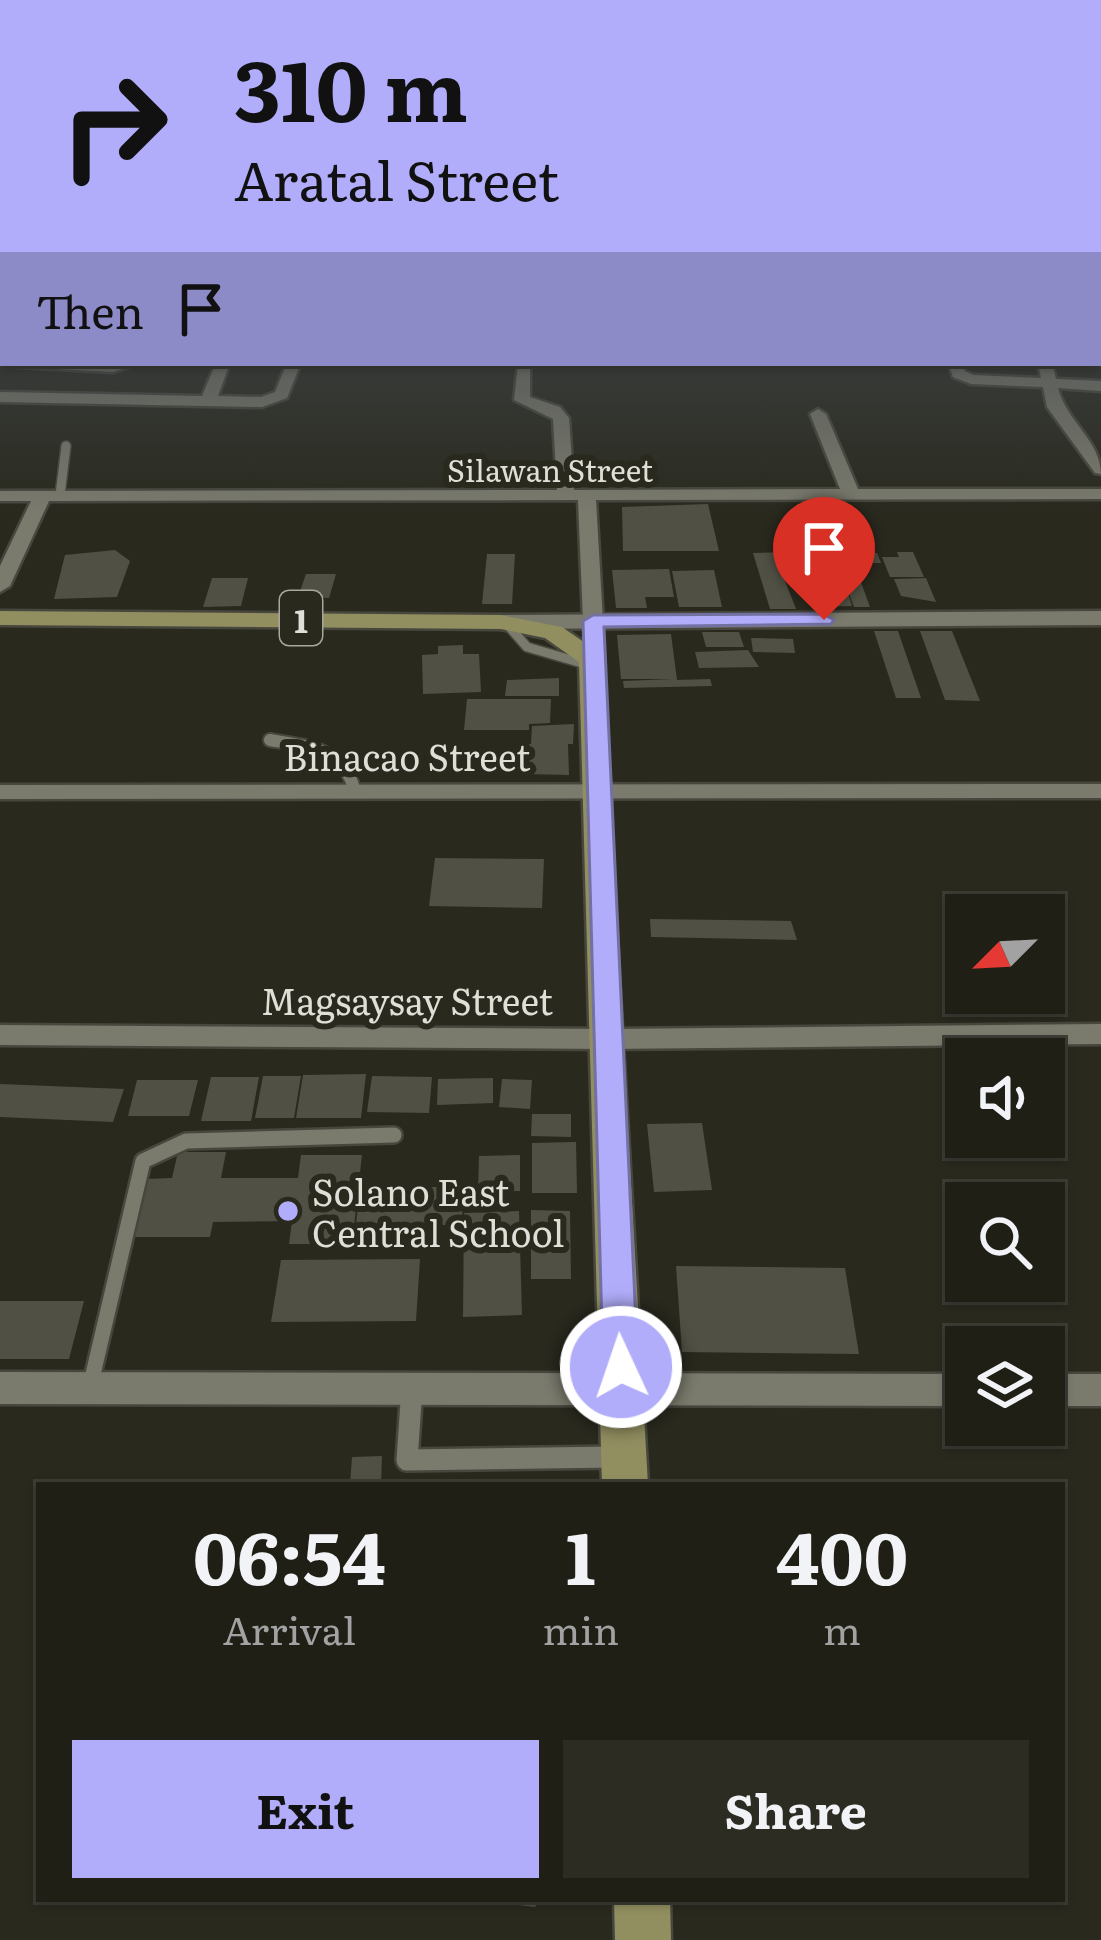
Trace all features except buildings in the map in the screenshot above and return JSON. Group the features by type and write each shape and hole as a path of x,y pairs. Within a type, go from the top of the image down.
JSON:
{"main road":[{"name":"1","path":"0,618 503,622 553,632 592,662"},
{"path":"592,662 625,1471"},
{"path":"642,1902 644,1940"}],"street":[{"path":"4,397 35,366"},
{"path":"75,366 122,366"},
{"path":"208,401 222,366"},
{"path":"4,397 279,398 293,366"},
{"path":"956,366 958,374 971,379 1101,386"},
{"path":"1046,366 1055,407 1101,470"},
{"path":"523,368 522,400 550,408 561,418 566,496"},
{"path":"818,414 851,494"},
{"name":"Silawan Street","path":"0,496 1101,494"},
{"path":"0,586 51,495"},
{"path":"587,496 592,662"},
{"path":"503,622 1101,618"},
{"name":"Binacao Street","path":"0,792 1101,791"},
{"name":"Magsaysay Street","path":"0,1035 607,1039 1101,1034"},
{"path":"0,1388 945,1390"},
{"path":"1065,1390 1101,1390"}],"lane":[{"path":"51,495 66,446"},
{"path":"270,740 339,757 349,765 354,789"},
{"path":"90,1388 143,1161 186,1141 394,1135"},
{"path":"412,1387 407,1460 625,1471"}],"place":[{"name":"Solano East Central School","path":"288,1211"}],"route":[{"path":"621,1367 593,621 824,620"}]}
